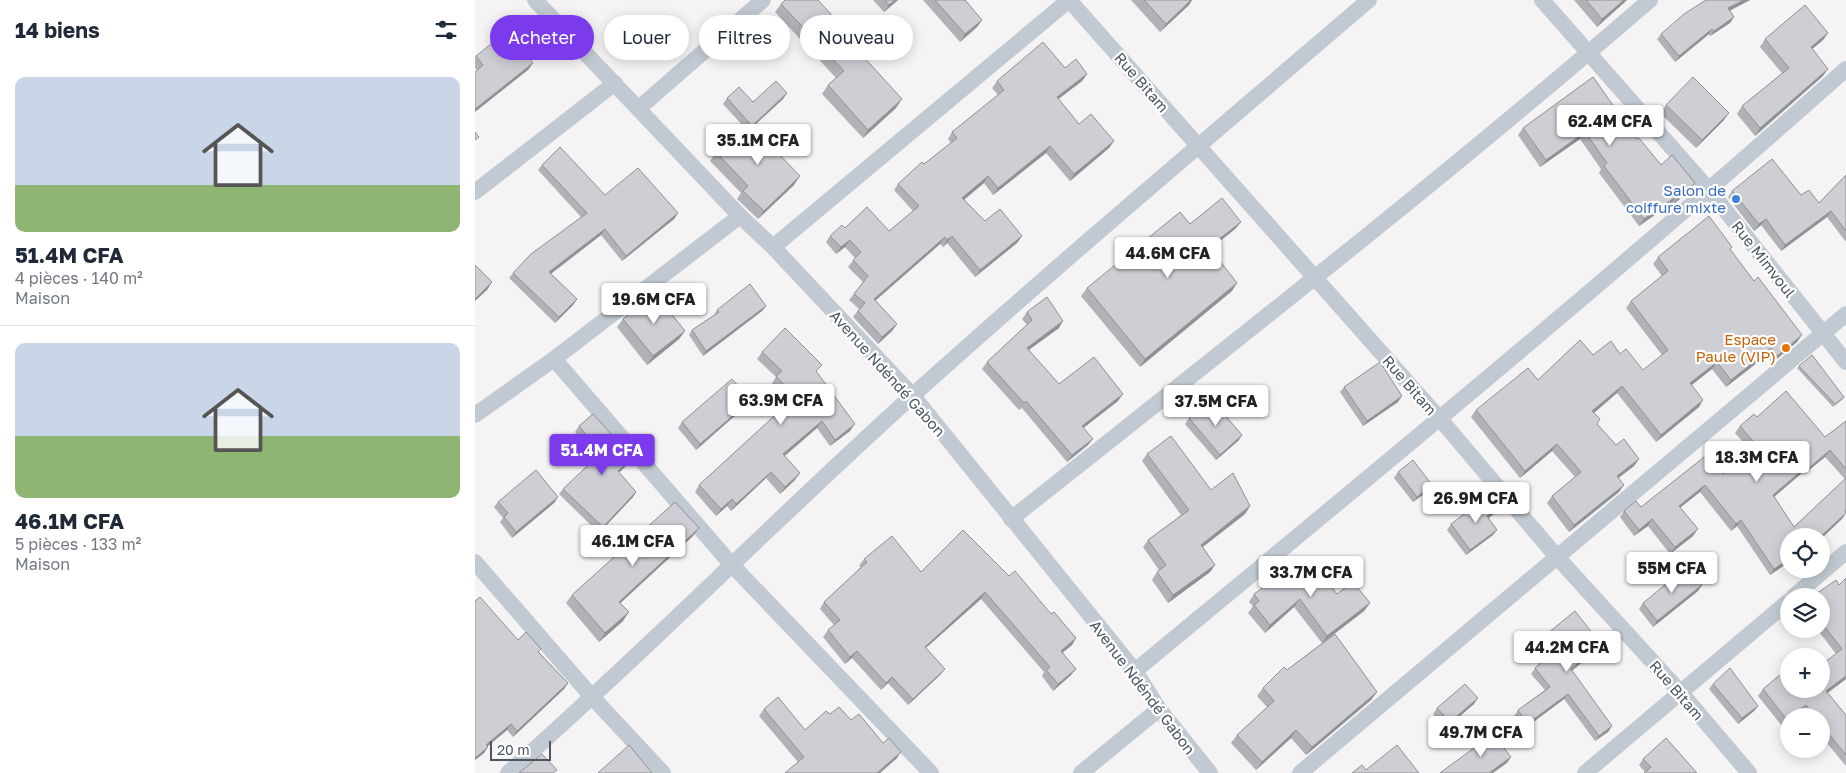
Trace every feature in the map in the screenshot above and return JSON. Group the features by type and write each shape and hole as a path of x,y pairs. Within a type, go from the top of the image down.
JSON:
{"street":[{"name":"Avenue Ndéndé Gabon","path":"535,0 740,216 773,247 913,396 1135,671 1159,709 1210,773"},
{"path":"639,108 763,0"},
{"path":"773,247 1069,0"},
{"name":"Rue Bitam","path":"1069,0 1440,419 1557,557 1681,693 1749,773"},
{"path":"508,773 593,698 731,564 913,396 1198,146 1369,0"},
{"name":"Rue Mimvoul","path":"1542,0 1710,191 1846,362"},
{"path":"1011,519 1315,277 1650,0"},
{"path":"1135,671 1440,419 1710,191 1846,70"},
{"path":"475,192 615,83"},
{"path":"475,415 554,359 740,216"},
{"path":"1300,773 1846,314"},
{"path":"554,359 731,564 931,773"},
{"path":"1803,588 1846,552"},
{"path":"475,562 593,698 663,773"},
{"path":"1585,773 1780,609"},
{"path":"1081,773 1159,709"}],"building":[{"path":"785,0 818,0 832,15 800,15 800,24 781,4"},
{"path":"885,0 895,0 889,5"},
{"path":"935,0 965,0 982,20 965,34"},
{"path":"1144,0 1191,0 1166,24"},
{"path":"1586,0 1624,0 1602,19"},
{"path":"1706,0 1744,0 1728,8 1734,17 1714,31 1712,29 1679,56 1661,34 1684,14"},
{"path":"1805,5 1828,33 1811,47 1828,69 1760,128 1742,106 1789,68 1765,39"},
{"path":"1043,42 1065,68 1076,59 1087,74 1057,97 1079,124 1091,114 1114,141 1074,174 1050,146 998,188 988,176 962,198 985,221 1000,209 1022,236 980,270 952,236 947,240 945,237 874,299 897,324 882,337 858,311 865,303 854,294 868,276 853,260 861,252 850,240 841,247 830,236 842,225 845,228 867,207 889,231 919,206 898,184 922,162 924,164 957,138 952,132 1004,90 997,81"},
{"path":"490,45 490,60 531,60 533,63 475,109 475,72 483,65 476,56"},
{"path":"834,60 866,60 902,99 868,130 828,85 844,71"},
{"path":"1593,77 1637,139 1639,138 1661,165 1672,155 1695,183 1678,198 1677,196 1644,219 1604,166 1607,163 1585,132 1546,160 1523,128"},
{"path":"1693,77 1729,113 1702,140 1666,105"},
{"path":"776,81 787,93 752,126 727,98 739,87 753,102"},
{"path":"748,122 800,176 764,211 743,191 748,186 716,152"},
{"path":"475,132 479,137 475,140"},
{"path":"560,147 605,195 638,168 678,213 626,256 605,229 549,272 577,299 559,317 513,273 531,254 587,213 542,165"},
{"path":"1772,159 1801,195 1809,190 1819,203 1846,175 1846,231 1831,211 1785,245 1766,219 1759,224 1732,191"},
{"path":"1222,198 1241,222 1209,247 1237,283 1145,359 1087,288 1180,212 1190,224"},
{"path":"1709,216 1732,247 1730,249 1754,281 1758,277 1802,335 1777,356 1771,348 1731,380 1717,362 1690,383 1703,400 1661,435 1622,386 1592,411 1600,419 1597,424 1616,445 1624,439 1639,459 1617,476 1624,485 1574,525 1552,496 1581,472 1557,444 1525,471 1476,410 1528,368 1538,380 1580,340 1593,355 1611,341 1620,354 1626,349 1643,370 1668,350 1631,301 1668,271 1658,257"},
{"path":"475,265 492,282 475,299"},
{"path":"750,284 766,306 706,351 692,330 719,312 717,310"},
{"path":"655,293 685,331 653,356 623,319"},
{"path":"1047,297 1063,321 1027,348 1059,384 1094,357 1123,394 1082,426 1093,439 1072,455 1026,401 1024,403 987,362 1032,320 1027,312"},
{"path":"785,328 822,365 816,371 855,424 835,440 822,421 783,454 800,473 785,487 771,472 736,504 732,499 721,509 699,485 795,397 776,376 782,371 762,352"},
{"path":"1812,355 1844,397 1835,404 1799,366"},
{"path":"1380,362 1402,396 1367,421 1344,387"},
{"path":"732,379 751,400 700,444 682,422"},
{"path":"1786,391 1825,437 1846,421 1846,469 1830,450 1809,468 1807,466 1773,495 1794,527 1846,478 1846,513 1830,528 1780,528 1780,565 1774,569 1741,520 1736,524 1705,485 1679,506 1698,529 1675,547 1652,519 1639,530 1624,511 1636,501 1641,507 1708,454 1723,474 1757,446 1740,426 1754,414 1757,417"},
{"path":"1211,399 1242,435 1220,455 1189,418"},
{"path":"593,414 633,458 618,471 636,492 603,527 563,489 601,453 579,426"},
{"path":"1171,436 1211,490 1233,473 1250,506 1201,545 1215,565 1173,595 1157,572 1166,565 1148,540 1189,510 1147,454"},
{"path":"1413,460 1432,485 1417,497 1398,472"},
{"path":"536,470 558,497 516,532 504,517 508,513 498,502"},
{"path":"1488,496 1498,508 1487,516 1497,530 1470,550 1451,524"},
{"path":"675,502 699,528 619,602 629,612 605,633 572,595"},
{"path":"963,530 1009,576 1015,571 1051,614 1054,612 1076,638 1061,651 1076,669 1058,684 1046,670 1050,667 985,592 925,647 945,669 913,699 892,677 886,683 857,651 850,657 828,630 840,620 824,602 867,562 864,559 892,536 921,572"},
{"path":"1310,560 1337,594 1353,582 1370,603 1327,636 1300,599 1270,625 1254,605 1259,601 1254,594 1279,576 1282,581"},
{"path":"1687,567 1702,585 1657,621 1643,603"},
{"path":"1846,578 1846,676 1830,688 1830,658 1842,649 1830,634 1830,588 1824,588 1836,580 1839,585"},
{"path":"480,597 518,640 526,632 541,649 538,652 568,683 517,731 511,724 486,745 488,747 475,758 475,601"},
{"path":"1575,611 1601,644 1571,669 1612,726 1599,736 1568,694 1527,724 1518,710 1550,687 1535,668 1554,652 1542,638"},
{"path":"1335,634 1377,692 1312,747 1296,730 1262,762 1237,735 1274,701 1263,688 1284,667 1287,670"},
{"path":"1730,668 1758,706 1742,718 1713,684"},
{"path":"1780,675 1780,698 1830,698 1830,696 1846,715 1846,755 1830,735 1830,708 1808,708 1806,705 1802,708 1780,708 1780,711 1763,689"},
{"path":"1465,684 1478,698 1450,722 1437,708"},
{"path":"778,697 805,730 826,711 830,714 839,707 851,720 859,714 883,743 889,738 901,752 877,773 785,773 804,757 764,709"},
{"path":"1493,734 1511,757 1489,773 1440,773"},
{"path":"1666,738 1697,773 1644,773 1651,767 1643,759"},
{"path":"629,745 652,773 598,773"},
{"path":"1397,745 1419,773 1352,773 1362,765 1366,770"},
{"path":"542,754 557,770 553,773 519,773"}],"place":[{"name":"Salon de coiffure mixte","path":"1736,199"},
{"name":"Espace Paule (VIP)","path":"1786,348"}]}
